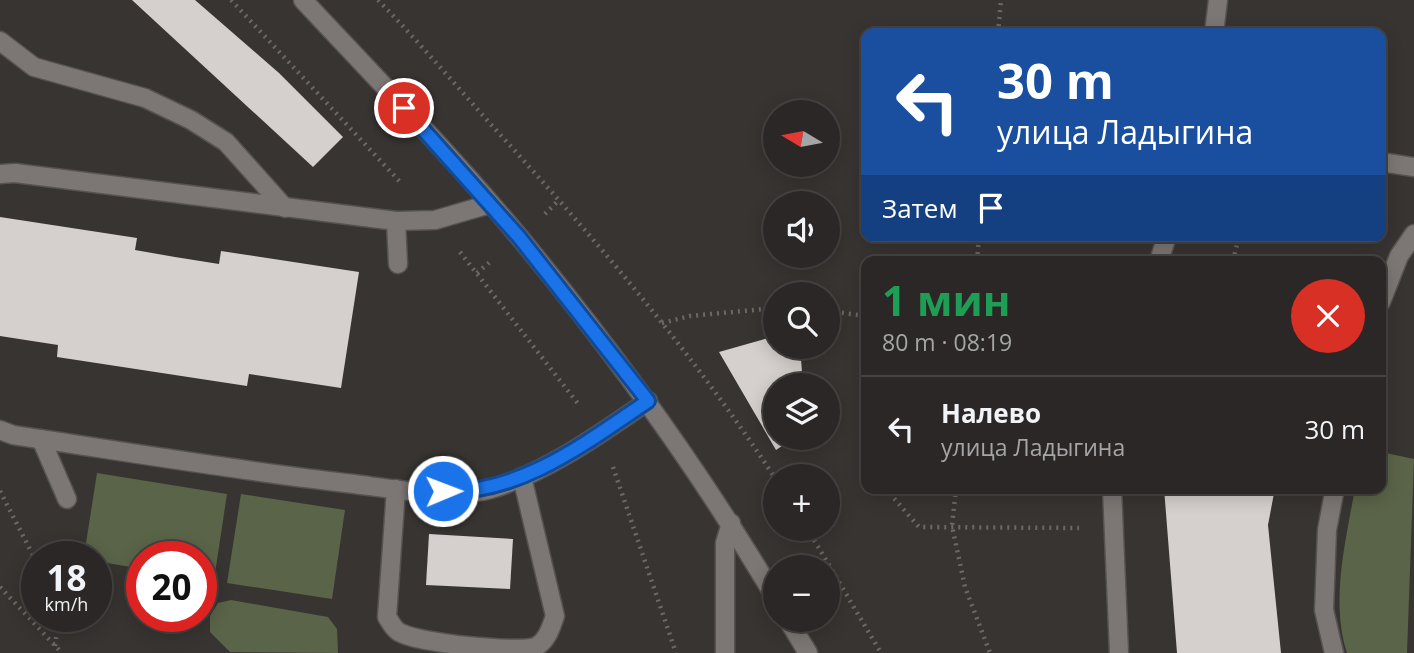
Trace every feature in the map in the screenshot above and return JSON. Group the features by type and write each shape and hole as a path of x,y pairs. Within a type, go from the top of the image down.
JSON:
{"street":[{"path":"303,0 491,204 648,401 731,523 763,577"},
{"path":"1215,28 1218,0"},
{"path":"0,41 34,67 145,98 191,120 226,142 285,208"},
{"path":"1386,163 1414,167"},
{"path":"0,174 15,173 396,221 435,220 491,204"},
{"path":"396,221 398,264"},
{"path":"1386,289 1399,256 1414,234"},
{"path":"0,430 41,439 396,489 466,492 489,489 522,477 601,433 648,401"},
{"path":"41,439 66,499"},
{"path":"396,489 387,617 398,632 424,642 519,650 537,647 548,635 555,616 522,477"},
{"path":"1112,494 1119,653"},
{"path":"1334,494 1327,530 1325,610 1334,653"},
{"path":"724,653 725,543 731,523"},
{"path":"796,632 808,653"}],"path":[{"path":"378,0 559,200 662,323 731,411 766,464"},
{"path":"998,28 1001,0"},
{"path":"662,323 690,316 763,309"},
{"path":"840,313 861,315"},
{"path":"601,433 676,653"},
{"path":"0,491 26,541"},
{"path":"890,494 919,527 1064,528"},
{"path":"955,494 952,526 965,587 990,653"},
{"path":"815,541 881,653"},
{"path":"0,587 62,653"},
{"path":"55,647 57,632"},
{"path":"675,645 684,649"}],"green space":[{"path":"1386,453 1414,459 1407,653 1347,653 1342,633 1340,592 1354,494 1386,494"},
{"path":"97,473 227,494 217,560 217,541 126,541 126,566 112,564 112,541 86,541"},
{"path":"241,494 345,510 332,599 227,583"},
{"path":"231,600 328,617 337,629 338,653 230,652 210,632 217,632 218,603"}],"building":[{"path":"132,0 195,0 279,73 343,137 313,167"},
{"path":"0,217 137,238 135,250 219,264 221,251 359,272 341,388 249,374 247,386 57,357 58,345 0,336"},
{"path":"763,339 763,359 801,359 802,373 763,373 763,428 719,352"},
{"path":"1164,494 1274,494 1268,525 1281,653 1177,653"},
{"path":"429,534 513,539 510,589 426,585"}],"route":[{"path":"404,108 519,237 648,401 601,433 522,477 489,489 443,491"}]}
